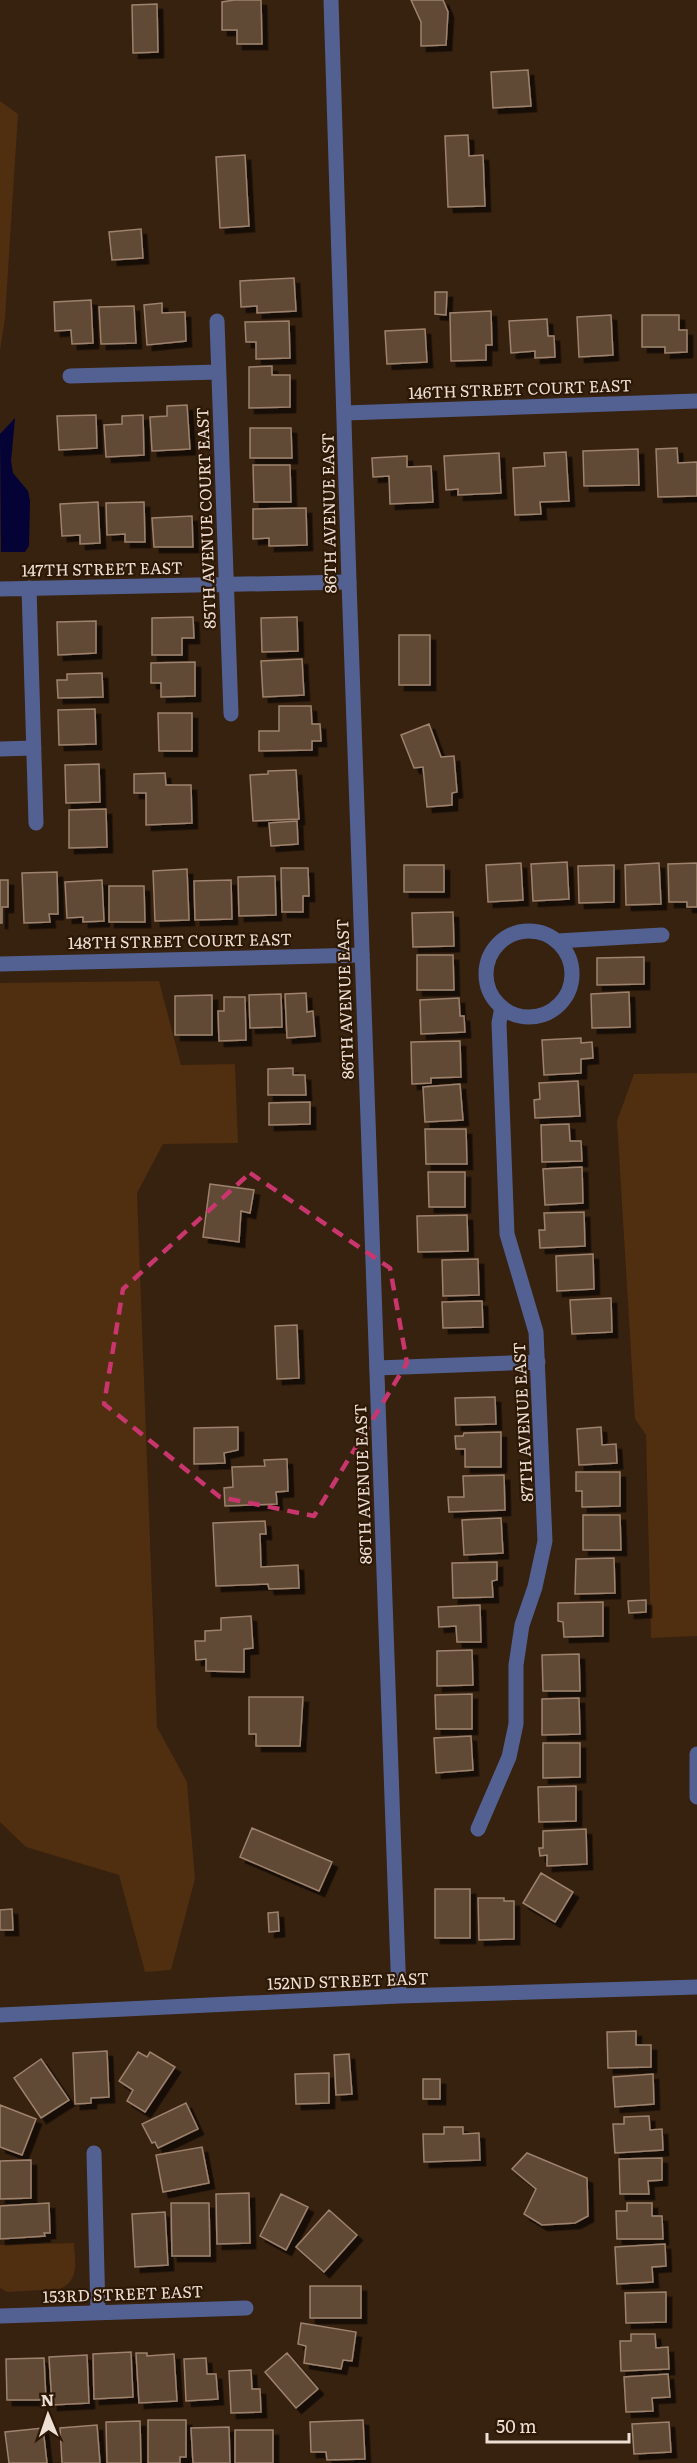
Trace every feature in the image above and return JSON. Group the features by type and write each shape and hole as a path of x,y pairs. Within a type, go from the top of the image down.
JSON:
{"street":[{"name":"86TH AVENUE EAST","path":"331,0 349,582 399,1996"},
{"name":"85TH AVENUE COURT EAST","path":"217,321 231,714"},
{"path":"70,376 218,372"},
{"name":"146TH STREET COURT EAST","path":"345,413 697,401"},
{"name":"147TH STREET EAST","path":"0,589 349,582"},
{"path":"29,588 36,823"},
{"path":"0,749 33,748"},
{"path":"531,930 544,933 557,941 566,952 572,965 572,980 559,1005 547,1013 533,1017 519,1016 502,1007 488,989 485,975 487,961 494,948 510,935 531,930"},
{"path":"557,941 662,935"},
{"name":"148TH STREET COURT EAST","path":"0,964 362,955"},
{"name":"87TH AVENUE EAST","path":"478,1830 509,1757 516,1724 516,1665 522,1625 535,1587 545,1541 536,1332 529,1300 509,1247 507,1234 499,1023 502,1007"},
{"path":"378,1368 538,1362"},
{"path":"697,1754 697,1797"},
{"name":"152ND STREET EAST","path":"0,2015 399,1996 697,1987"},
{"path":"94,2153 98,2312"},
{"name":"153RD STREET EAST","path":"0,2316 246,2308"}],"highlighted area":[{"path":"250,1173 390,1268 407,1363 314,1516 220,1497 104,1404 123,1289"}],"shaded area":[{"path":"0,101 18,114 5,318 0,351"},
{"path":"15,418 11,461 13,473 28,491 30,501 29,546 25,552 1,552 0,434"},
{"path":"159,981 181,1065 235,1064 238,1143 163,1144 137,1193 157,1727 187,1782 195,1879 171,1970 145,1972 119,1875 26,1847 0,1822 0,983"},
{"path":"697,1073 697,1636 651,1638 646,1435 635,1419 617,1121 634,1074"},
{"path":"74,2243 75,2270 71,2281 60,2289 7,2292 0,2288 0,2245"}],"building":[{"path":"261,0 262,44 237,44 237,30 222,30 222,2"},
{"path":"411,0 443,0 448,12 446,45 421,46 421,22"},
{"path":"157,4 158,52 133,53 132,5"},
{"path":"528,70 531,106 493,108 491,72"},
{"path":"468,135 469,156 483,155 485,206 448,207 445,136"},
{"path":"245,155 249,226 220,228 216,157"},
{"path":"141,229 143,258 112,260 109,232"},
{"path":"294,278 296,311 257,313 257,306 241,307 240,281"},
{"path":"435,292 447,292 446,315 435,314"},
{"path":"91,300 93,343 72,344 71,330 55,331 54,302"},
{"path":"162,303 162,313 185,312 186,341 147,345 144,305"},
{"path":"134,306 136,343 101,344 99,307"},
{"path":"491,311 492,345 486,345 486,360 451,361 450,313"},
{"path":"611,315 613,355 579,357 577,317"},
{"path":"642,315 679,315 679,330 687,330 687,352 665,353 665,347 642,347"},
{"path":"547,319 548,336 554,336 555,357 535,358 535,351 511,353 509,321"},
{"path":"289,321 290,358 256,359 256,342 246,342 245,322"},
{"path":"425,329 427,362 387,364 385,331"},
{"path":"272,366 272,375 290,375 290,407 249,408 249,367"},
{"path":"187,405 190,449 152,451 150,417 167,416 167,406"},
{"path":"96,415 97,448 59,450 57,416"},
{"path":"143,415 144,455 106,457 104,425 122,424 122,416"},
{"path":"250,428 291,428 292,458 250,458"},
{"path":"677,448 678,463 697,462 697,496 658,497 656,449"},
{"path":"638,449 639,485 584,486 583,451"},
{"path":"566,452 569,501 540,502 541,514 515,515 513,468 545,466 544,453"},
{"path":"499,453 501,493 458,495 458,489 446,490 444,456"},
{"path":"407,456 407,467 431,466 433,502 390,504 389,476 373,477 372,458"},
{"path":"253,465 290,465 291,502 254,502"},
{"path":"98,502 100,543 80,544 80,535 62,536 60,504"},
{"path":"144,502 145,542 125,542 125,534 107,535 106,503"},
{"path":"306,508 307,545 269,546 269,538 253,539 253,509"},
{"path":"192,516 193,547 154,547 152,518"},
{"path":"193,617 194,638 182,638 182,655 152,655 152,618"},
{"path":"297,617 298,651 262,652 261,618"},
{"path":"96,621 96,653 58,655 57,622"},
{"path":"399,635 430,635 430,685 399,685"},
{"path":"302,659 304,695 263,697 261,661"},
{"path":"195,662 195,696 161,697 161,683 151,683 151,663"},
{"path":"102,673 103,697 58,698 57,680 67,680 67,674"},
{"path":"279,706 311,706 312,724 320,724 321,741 312,741 312,750 259,751 259,731 279,731"},
{"path":"95,709 96,744 59,745 58,710"},
{"path":"158,713 192,713 192,751 159,751"},
{"path":"429,724 441,757 454,756 457,792 452,793 452,805 427,807 423,767 414,768 401,735"},
{"path":"99,764 100,802 66,803 65,765"},
{"path":"296,770 299,819 253,821 250,775 268,774 268,771"},
{"path":"165,773 166,785 191,785 192,823 146,825 146,793 134,793 134,774"},
{"path":"106,809 107,847 69,848 69,810"},
{"path":"297,821 298,844 271,846 269,823"},
{"path":"567,862 569,899 533,901 531,864"},
{"path":"521,863 523,900 488,902 486,865"},
{"path":"659,863 661,904 626,905 625,865"},
{"path":"697,863 697,907 687,907 687,902 669,902 668,864"},
{"path":"404,865 444,865 444,892 404,892"},
{"path":"614,865 614,902 579,903 578,866"},
{"path":"281,868 308,868 309,896 303,896 303,912 282,912"},
{"path":"187,869 189,920 155,921 153,871"},
{"path":"57,872 58,914 49,914 50,922 24,923 22,873"},
{"path":"275,876 276,915 239,916 238,877"},
{"path":"0,880 8,880 8,907 2,907 2,923 0,923"},
{"path":"102,880 104,921 83,922 83,917 67,918 65,882"},
{"path":"231,880 232,919 195,920 194,881"},
{"path":"109,886 144,886 145,922 109,922"},
{"path":"453,912 454,946 413,947 412,913"},
{"path":"417,955 453,955 454,990 417,990"},
{"path":"644,957 644,984 597,985 597,958"},
{"path":"629,992 630,1027 592,1028 591,994"},
{"path":"306,993 307,1012 313,1011 315,1036 287,1038 285,994"},
{"path":"281,994 282,1027 250,1028 249,995"},
{"path":"212,995 212,1035 175,1035 175,996"},
{"path":"224,997 245,997 246,1040 219,1041 218,1011 224,1011"},
{"path":"459,998 460,1016 464,1016 465,1032 421,1034 420,1000"},
{"path":"581,1038 581,1043 592,1042 593,1058 581,1059 581,1073 544,1075 542,1040"},
{"path":"460,1041 461,1077 431,1078 431,1083 412,1084 411,1042"},
{"path":"293,1068 293,1075 305,1075 306,1095 268,1095 268,1069"},
{"path":"578,1081 580,1116 535,1118 534,1100 540,1099 539,1083"},
{"path":"460,1084 463,1120 425,1122 423,1087"},
{"path":"310,1102 310,1124 269,1125 269,1103"},
{"path":"569,1124 570,1141 581,1141 582,1161 542,1162 541,1125"},
{"path":"425,1129 466,1129 467,1164 426,1164"},
{"path":"582,1167 583,1203 545,1205 543,1169"},
{"path":"428,1172 465,1172 465,1207 429,1207"},
{"path":"210,1184 254,1190 250,1213 241,1211 239,1242 203,1237"},
{"path":"584,1212 585,1246 540,1248 539,1230 545,1230 544,1213"},
{"path":"467,1215 468,1251 418,1252 417,1216"},
{"path":"593,1254 594,1289 557,1291 556,1256"},
{"path":"478,1259 479,1295 443,1296 442,1260"},
{"path":"611,1298 612,1332 572,1334 570,1300"},
{"path":"482,1301 483,1327 443,1328 442,1302"},
{"path":"297,1325 299,1378 277,1379 275,1326"},
{"path":"495,1397 496,1424 456,1425 455,1398"},
{"path":"238,1427 238,1450 224,1453 225,1463 194,1464 194,1428"},
{"path":"601,1427 602,1445 616,1444 617,1463 579,1465 577,1429"},
{"path":"501,1432 501,1467 465,1467 465,1449 456,1449 455,1436 463,1436 464,1433"},
{"path":"287,1459 288,1491 276,1492 277,1504 225,1506 224,1488 233,1487 232,1467 265,1466 264,1460"},
{"path":"576,1472 620,1472 620,1506 582,1507 582,1491 576,1491"},
{"path":"504,1475 505,1510 449,1512 448,1497 464,1497 463,1476"},
{"path":"583,1515 620,1515 621,1550 583,1550"},
{"path":"501,1518 503,1553 464,1555 462,1520"},
{"path":"265,1521 266,1534 260,1534 261,1567 298,1565 299,1588 269,1589 268,1584 216,1586 213,1523"},
{"path":"614,1558 615,1593 575,1594 576,1559"},
{"path":"497,1562 497,1580 492,1581 493,1597 453,1598 452,1563"},
{"path":"646,1600 646,1612 629,1613 628,1601"},
{"path":"603,1602 603,1636 564,1637 563,1622 558,1621 558,1603"},
{"path":"480,1605 481,1642 457,1642 456,1626 439,1627 438,1607"},
{"path":"251,1616 253,1648 244,1649 244,1672 206,1671 206,1659 196,1660 195,1641 205,1641 205,1631 221,1630 221,1618"},
{"path":"472,1650 473,1685 437,1686 437,1651"},
{"path":"579,1654 580,1691 543,1691 542,1655"},
{"path":"472,1694 472,1729 436,1729 435,1695"},
{"path":"249,1697 303,1697 300,1746 256,1746 256,1734 249,1734"},
{"path":"579,1698 580,1734 542,1735 542,1699"},
{"path":"471,1736 473,1770 436,1773 434,1738"},
{"path":"543,1743 580,1743 580,1777 543,1778"},
{"path":"576,1786 576,1821 539,1822 538,1787"},
{"path":"252,1828 332,1862 319,1891 240,1857"},
{"path":"586,1829 587,1864 547,1866 547,1855 540,1856 539,1848 543,1848 543,1831"},
{"path":"541,1873 573,1892 555,1922 523,1903"},
{"path":"435,1889 470,1889 470,1938 435,1938"},
{"path":"478,1898 504,1898 504,1901 514,1901 514,1939 479,1940"},
{"path":"12,1909 13,1930 0,1930 0,1910"},
{"path":"278,1912 279,1931 269,1932 268,1913"},
{"path":"636,2031 636,2045 651,2045 651,2067 608,2068 607,2032"},
{"path":"107,2051 109,2097 91,2098 91,2103 75,2104 73,2053"},
{"path":"138,2052 147,2057 150,2052 175,2067 145,2112 127,2101 133,2090 119,2081"},
{"path":"349,2054 352,2094 336,2095 334,2055"},
{"path":"41,2059 69,2100 41,2118 14,2078"},
{"path":"329,2073 329,2103 296,2104 295,2074"},
{"path":"653,2074 654,2104 615,2107 613,2077"},
{"path":"423,2079 440,2079 440,2099 423,2099"},
{"path":"186,2103 198,2129 158,2148 155,2142 152,2143 142,2124"},
{"path":"0,2105 36,2119 22,2155 0,2147"},
{"path":"649,2116 650,2130 662,2129 663,2150 615,2153 613,2124 624,2124 624,2117"},
{"path":"444,2127 463,2127 463,2134 479,2133 480,2160 424,2162 423,2134 444,2134"},
{"path":"202,2147 209,2183 163,2192 156,2155"},
{"path":"527,2153 587,2178 588,2216 575,2223 542,2225 524,2214 536,2189 512,2169"},
{"path":"662,2158 662,2180 648,2181 649,2194 620,2194 619,2159"},
{"path":"31,2160 31,2198 0,2199 0,2161"},
{"path":"249,2193 250,2243 217,2244 216,2194"},
{"path":"281,2194 308,2207 286,2250 260,2236"},
{"path":"49,2203 50,2233 44,2233 45,2236 0,2239 0,2206"},
{"path":"171,2203 209,2203 210,2256 172,2256"},
{"path":"627,2203 652,2203 652,2216 662,2216 663,2239 617,2239 616,2211 627,2211"},
{"path":"329,2210 357,2235 324,2272 296,2247"},
{"path":"165,2212 168,2265 135,2267 132,2214"},
{"path":"665,2244 666,2266 652,2267 653,2282 617,2284 615,2247"},
{"path":"310,2286 361,2286 361,2318 310,2318"},
{"path":"666,2292 666,2322 626,2323 625,2293"},
{"path":"301,2323 356,2332 352,2361 343,2360 341,2369 304,2363 306,2346 298,2344"},
{"path":"631,2334 655,2334 656,2348 668,2347 669,2369 621,2371 620,2341 631,2341"},
{"path":"131,2352 133,2397 94,2399 93,2354"},
{"path":"136,2353 147,2353 147,2356 174,2354 177,2401 139,2403"},
{"path":"287,2353 318,2389 296,2408 265,2372"},
{"path":"87,2355 89,2403 52,2405 49,2357"},
{"path":"44,2358 46,2400 7,2400 6,2359"},
{"path":"206,2358 207,2374 216,2374 218,2399 186,2401 184,2359"},
{"path":"251,2370 252,2389 260,2389 261,2412 231,2413 229,2371"},
{"path":"668,2374 670,2397 652,2398 653,2411 626,2412 624,2377"},
{"path":"148,2420 186,2420 186,2457 180,2457 180,2463 148,2463"},
{"path":"363,2420 365,2459 327,2460 326,2452 311,2452 310,2422"},
{"path":"140,2421 141,2463 107,2463 106,2422"},
{"path":"669,2422 671,2452 634,2454 632,2424"},
{"path":"97,2425 100,2463 62,2463 60,2428"},
{"path":"229,2427 230,2463 193,2463 191,2428"},
{"path":"43,2428 47,2463 9,2463 5,2432"},
{"path":"235,2430 273,2430 273,2463 235,2463"}]}
